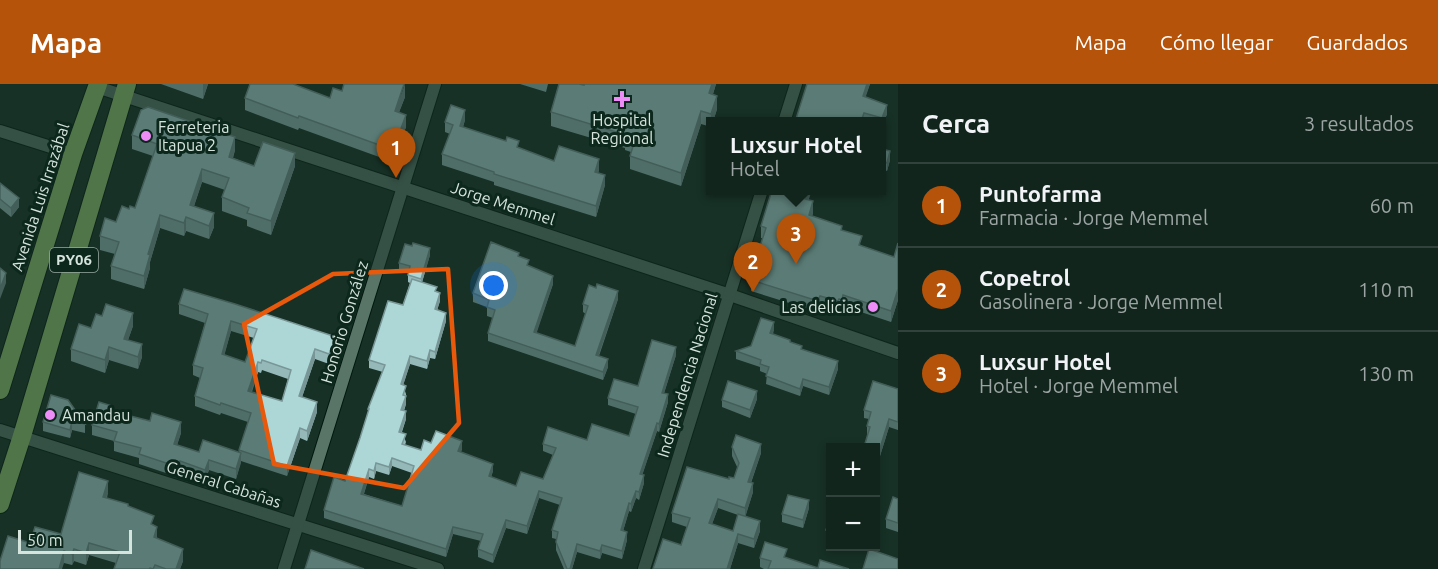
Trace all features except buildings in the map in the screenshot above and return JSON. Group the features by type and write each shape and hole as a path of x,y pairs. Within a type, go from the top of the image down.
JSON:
{"highway":[{"name":"Avenida Luis Irrazábal","path":"0,390 73,154 97,86"},
{"name":"PY06","path":"0,504 125,90"}],"street":[{"name":"Honorio González","path":"284,569 435,84"},
{"path":"786,117 796,84"},
{"name":"Jorge Memmel","path":"97,86 125,90 403,188 898,353"},
{"path":"0,131 73,154"},
{"name":"Independencia Nacional","path":"644,569 760,195"},
{"name":"General Cabañas","path":"0,430 438,569"}],"highlighted area":[{"path":"448,269 459,423 404,488 274,464 244,324 333,274"}],"place":[{"name":"Hospital Regional","path":"622,99"},
{"name":"Ferreteria Itapua 2","path":"146,136"},
{"name":"Puntofarma","path":"396,178"},
{"name":"Luxsur Hotel","path":"796,264"},
{"name":"Copetrol","path":"753,292"},
{"name":"Las delicias","path":"873,307"},
{"name":"Amandau","path":"50,415"}]}
